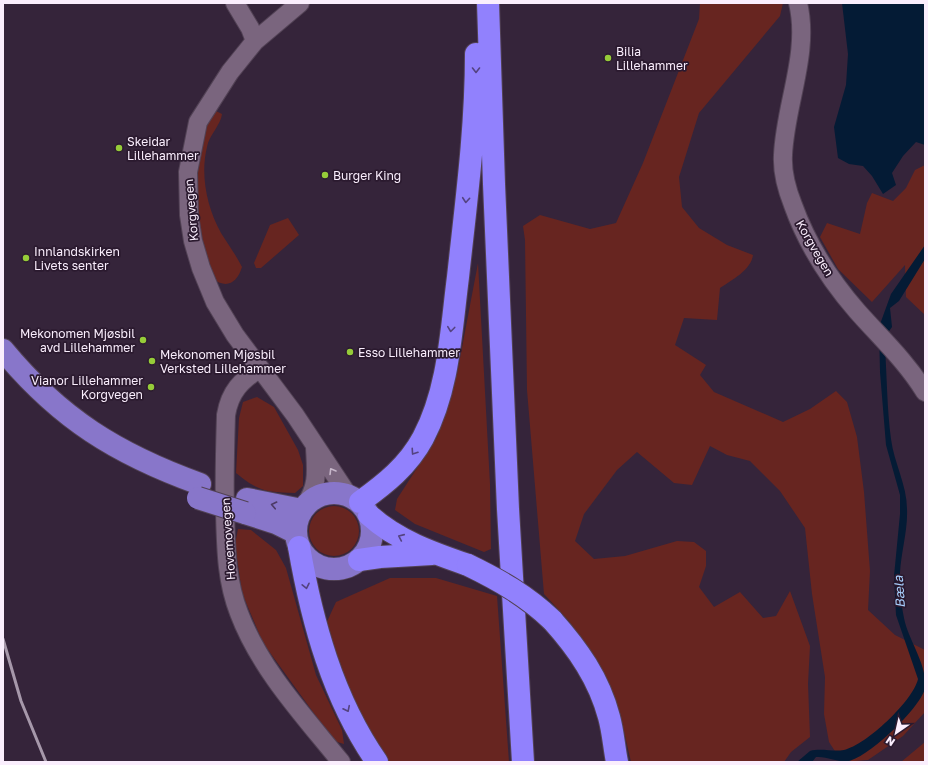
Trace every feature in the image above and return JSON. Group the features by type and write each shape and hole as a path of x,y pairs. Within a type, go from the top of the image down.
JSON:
{"highway":[{"path":"476,3 476,77 473,135 449,349 440,393 429,425 408,460 392,478 359,504 390,532 436,554 468,565 510,586 552,620 572,642 588,666 601,693 610,718 617,762"},
{"path":"488,3 494,192 513,606 523,762"},
{"path":"297,540 306,585 326,658 356,725 377,762"},
{"path":"359,560 380,557 436,554"},
{"path":"513,606 518,614 525,638 531,672 536,762"}],"main road":[{"path":"3,350 39,390 85,429 133,457 199,491 246,506 276,523 297,540 309,560 322,568 346,568 359,560 368,549 372,536 359,504 337,493 325,493 314,498 303,508 296,523 297,540"},
{"path":"3,368 31,398 79,438 128,468 175,490 199,491"},
{"path":"246,506 303,508"}],"street":[{"path":"235,3 250,28 255,41"},
{"name":"Korgvegen","path":"300,3 255,41 230,72 198,122 189,166 188,193 193,242 200,268 215,302 235,335 295,415 315,447 359,504"},
{"name":"Korgvegen","path":"798,3 801,36 798,68 791,93 782,157 787,188 801,228 830,276 858,311 883,338 925,392"},
{"name":"Hovemovegen","path":"260,368 238,385 231,396 226,415 226,539 227,566 232,593 242,621 259,653 292,701 341,762"},
{"path":"303,508 313,495 316,485 315,447"}],"shaded area":[{"path":"700,3 783,3 780,16 699,113 679,177 682,207 699,228 727,245 753,255 752,260 745,270 720,288 717,320 684,318 675,345 706,365 700,375 714,392 783,422 810,409 836,391 847,402 857,437 864,492 870,571 868,610 895,635 925,650 925,712 903,736 868,760 842,762 829,742 824,714 825,677 812,594 805,528 780,491 750,461 727,455 710,446 692,485 674,483 637,452 617,470 584,514 575,541 594,559 625,556 677,541 694,542 706,551 706,566 699,587 714,607 740,592 763,618 776,616 790,591 810,646 808,684 810,737 791,752 784,762 631,762 620,714 608,683 592,652 568,620 544,594 527,390 525,240 523,226 540,215 590,229 616,223 643,163 699,19"},
{"path":"216,111 222,114 220,122 210,138 207,147 204,169 206,191 216,223 242,267 237,277 231,283 227,284 223,284 213,279 199,235 194,173 209,113"},
{"path":"925,165 925,315 906,297 905,265 872,302 838,269 820,237 827,223 860,234 867,203 872,193 893,201 906,188 915,170"},
{"path":"288,218 299,235 261,268 256,268 254,263 270,225"},
{"path":"478,263 490,484 491,549 484,552 415,524 395,510 397,499 437,437 457,374"},
{"path":"257,397 274,407 298,450 303,465 303,486 295,493 264,490 251,484 236,473 239,418 243,402"},
{"path":"329,506 339,506 352,513 359,526 359,536 352,549 339,556 329,556 320,552 313,545 309,536 309,526 313,517 320,510"},
{"path":"238,529 251,530 276,550 286,568 316,675 342,730 344,744 334,741 263,643 242,593 235,544"},
{"path":"390,578 436,578 497,596 509,762 387,762 357,709 325,626 336,602"},
{"path":"925,742 925,762 901,762"}],"water":[{"path":"842,3 925,3 925,145 916,142 903,156 892,173 896,185 883,194 872,176 863,166 849,164 838,158 834,127 846,85 848,54"},
{"name":"Bæla","path":"925,245 925,259 899,301 890,308 892,327 887,334 885,348 891,439 906,500 907,517 900,573 901,601 906,626 924,671 925,689 921,698 903,720 869,751 849,761 816,757 812,762 797,762 810,751 844,750 864,740 898,710 907,699 918,679 896,615 894,576 900,514 900,495 886,445 880,372 879,327 891,294"}],"railway":[{"path":"3,639 21,701 46,762"}],"place":[{"name":"Bilia Lillehammer","path":"608,58"},
{"name":"Skeidar Lillehammer","path":"119,148"},
{"name":"Burger King","path":"325,175"},
{"name":"Innlandskirken Livets senter","path":"26,258"},
{"name":"Mekonomen Mjøsbil avd Lillehammer","path":"143,340"},
{"name":"Esso Lillehammer","path":"350,352"},
{"name":"Mekonomen Mjøsbil Verksted Lillehammer","path":"152,361"},
{"name":"Vianor Lillehammer Korgvegen","path":"151,387"}]}
